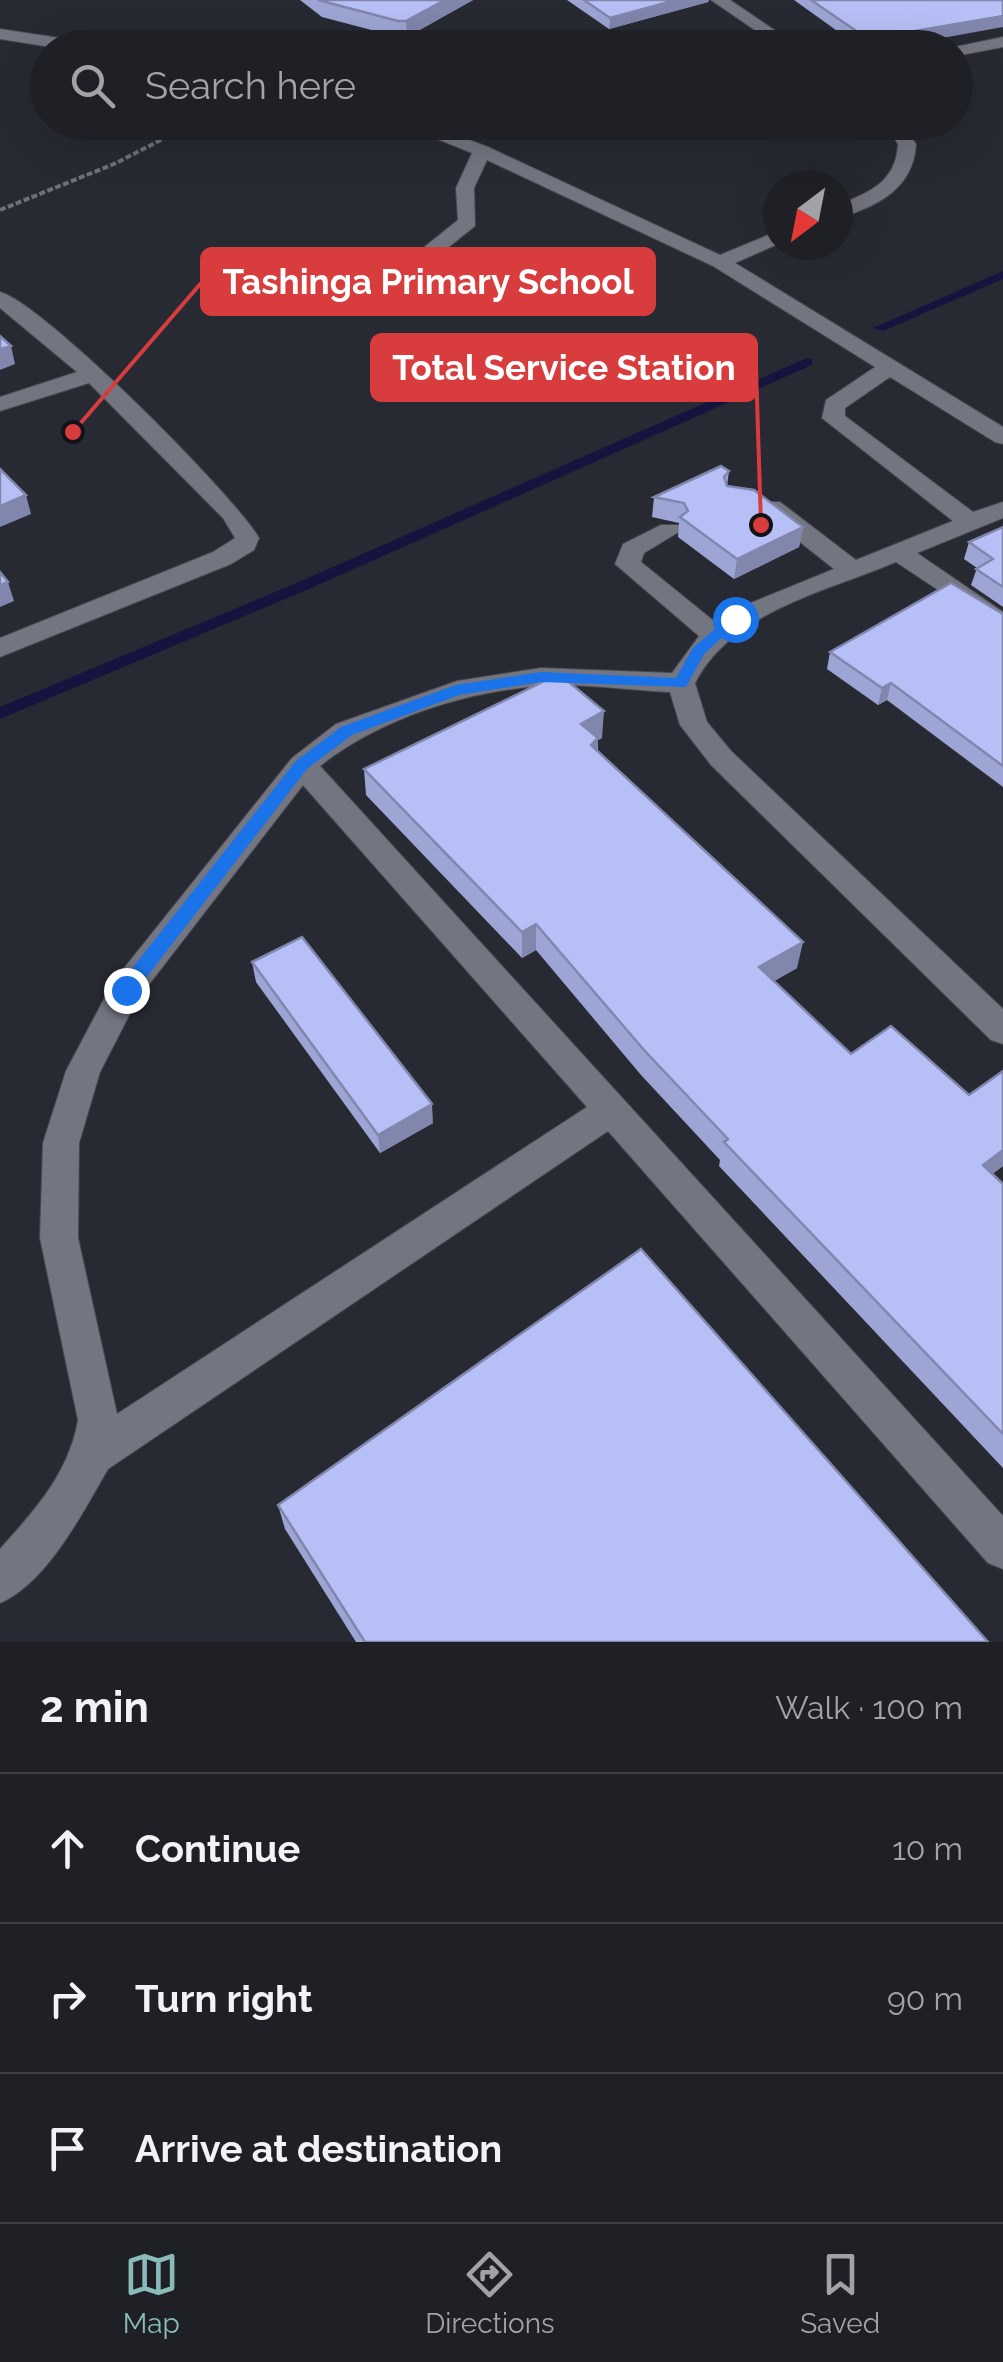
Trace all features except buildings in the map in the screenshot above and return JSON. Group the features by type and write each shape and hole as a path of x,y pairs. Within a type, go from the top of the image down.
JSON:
{"street":[{"path":"718,0 765,30"},
{"path":"0,34 30,39"},
{"path":"973,48 1003,42"},
{"path":"454,140 720,262 1003,438"},
{"path":"853,205 893,186 903,173 904,140"},
{"path":"389,285 468,222 464,188 482,150"},
{"path":"720,262 763,243"},
{"path":"0,298 93,374 233,514 247,533 246,543 199,568 0,648"},
{"path":"887,369 834,405 833,418 970,522"},
{"path":"0,404 93,374"},
{"path":"972,418 1003,406"},
{"path":"750,496 852,570"},
{"path":"680,683 713,634 735,619 1003,509"},
{"path":"670,530 632,550 628,564 713,634"},
{"path":"897,552 1003,624"},
{"path":"0,1581 56,1519 93,1454 98,1420 59,1238 62,1143 82,1071 126,990 302,765 346,731 456,690 541,677 680,683"},
{"path":"680,683 694,725 721,758 1003,1030"},
{"path":"302,765 1003,1548"},
{"path":"93,1454 613,1109"}],"path":[{"path":"0,210 114,164 161,140"}],"waterway":[{"path":"879,328 1003,275"},
{"path":"0,713 304,585 807,362"}],"place":[{"name":"Tashinga Primary School","path":"73,432"},
{"name":"Total Service Station","path":"761,525"}],"route":[{"path":"126,990 302,765 346,731 456,690 541,677 680,683 698,651 713,634 735,619"}]}
